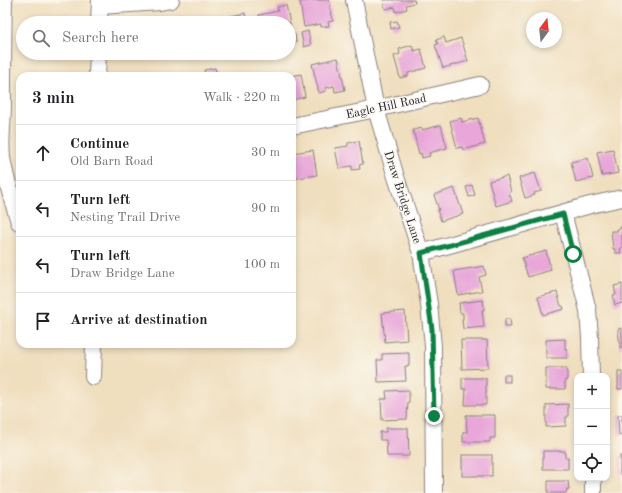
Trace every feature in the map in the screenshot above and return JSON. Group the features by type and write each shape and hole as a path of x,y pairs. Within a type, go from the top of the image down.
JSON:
{"street":[{"path":"4,0 2,68 3,106 1,137 2,155 5,176 16,210"},
{"path":"99,16 100,3 160,2 171,0"},
{"name":"Draw Bridge Lane","path":"354,0 376,109 421,253 433,346 434,493"},
{"path":"98,60 98,72"},
{"name":"Eagle Hill Road","path":"296,125 376,109 480,85"},
{"path":"421,253 563,214 590,205 622,198"},
{"path":"563,214 588,310 591,373"},
{"path":"94,348 94,377"},
{"path":"593,481 593,493"}],"building":[{"path":"329,0 333,21 328,22 329,26 321,27 321,24 304,27 300,2"},
{"path":"383,0 414,0 415,3 406,5 407,9 396,12 395,7 385,9"},
{"path":"286,5 288,16 259,16 278,11 277,7"},
{"path":"245,13 246,16 231,16"},
{"path":"397,21 399,27 391,29 390,22"},
{"path":"308,31 311,45 304,47 301,33"},
{"path":"444,37 446,43 461,38 468,61 443,68 435,45 438,44 436,40"},
{"path":"412,45 414,51 421,49 426,68 408,73 408,76 400,78 394,56 400,54 399,49"},
{"path":"338,58 345,90 335,92 334,86 326,88 326,91 319,93 312,64"},
{"path":"215,68 216,72 205,72 204,70"},
{"path":"301,74 305,97 296,99 296,75"},
{"path":"461,118 462,122 478,118 485,144 463,150 462,147 457,148 450,121"},
{"path":"441,125 447,148 429,153 430,156 422,158 421,153 419,154 413,130 422,128 422,130"},
{"path":"359,141 363,164 359,165 360,169 352,170 352,166 339,168 335,148 348,146 348,143"},
{"path":"613,149 618,173 602,176 597,152"},
{"path":"313,150 317,175 296,178 296,152"},
{"path":"588,158 593,178 576,182 571,162"},
{"path":"535,173 541,191 534,193 535,195 525,198 519,178"},
{"path":"507,176 511,192 509,193 512,201 496,206 489,181"},
{"path":"472,185 475,195 469,197 466,187"},
{"path":"454,188 463,214 441,221 434,195"},
{"path":"620,227 622,227 622,248 620,248 621,253 615,253 615,249 613,249 611,231 618,231 617,229 620,229"},
{"path":"546,251 551,270 528,277 522,258"},
{"path":"484,266 486,275 479,277 482,291 458,295 454,271"},
{"path":"622,284 622,303 615,305 613,295 616,295 614,286"},
{"path":"557,292 561,306 563,306 564,309 543,315 538,297"},
{"path":"483,300 484,310 482,310 484,327 463,329 463,313 460,313 459,303"},
{"path":"405,311 407,340 385,342 382,313"},
{"path":"505,319 510,319 511,327 505,327"},
{"path":"622,328 622,348 620,348 618,329"},
{"path":"565,339 567,358 546,358 546,340"},
{"path":"461,340 487,340 488,368 462,369"},
{"path":"409,353 409,366 405,366 406,381 378,382 377,360 382,360 382,354"},
{"path":"546,368 567,368 565,389 546,389"},
{"path":"618,371 622,371 622,389 618,389"},
{"path":"504,375 510,375 510,382 504,382"},
{"path":"462,378 486,378 486,405 465,405 466,389 462,389"},
{"path":"409,390 407,419 382,420 381,399 387,399 386,391"},
{"path":"568,404 566,426 546,427 546,405"},
{"path":"466,415 495,415 495,438 490,438 490,442 463,442 463,432 467,432"},
{"path":"618,415 622,415 622,435 619,435"},
{"path":"386,428 408,428 409,456 387,456 386,440 380,440 380,432 386,432"},
{"path":"543,451 565,451 565,458 568,458 568,469 543,469"},
{"path":"462,455 492,455 492,476 462,476"},
{"path":"620,456 622,456 622,474 620,474"},
{"path":"548,481 568,481 569,489 567,489 566,493 548,493"}],"route":[{"path":"434,416 432,329 421,253 563,214 573,254"}]}
